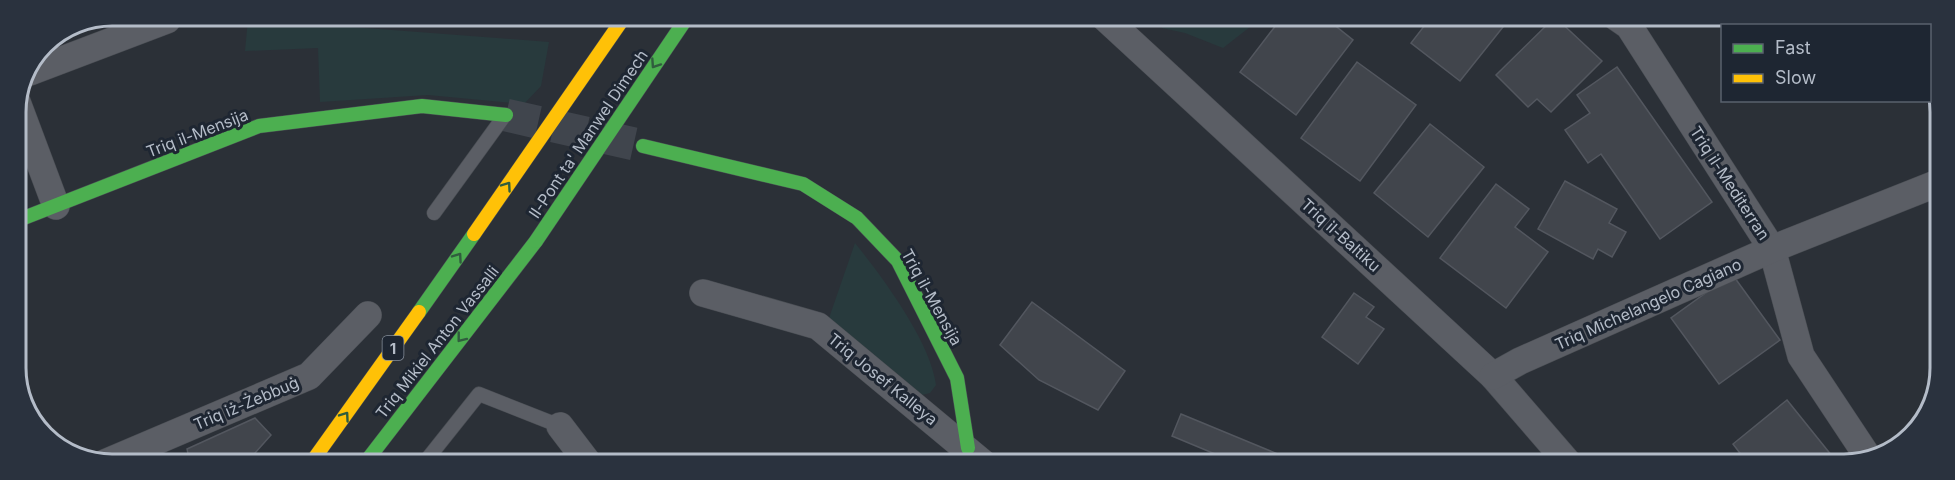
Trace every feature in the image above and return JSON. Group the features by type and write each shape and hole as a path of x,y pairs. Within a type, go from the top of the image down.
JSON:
{"main road":[{"name":"Triq Mikiel Anton Vassalli","path":"317,454 618,26"},
{"name":"Il-Pont ta' Manwel Dimech","path":"536,242 680,26"},
{"name":"Triq il-Mensija","path":"26,218 259,126 422,106 506,115"},
{"name":"Triq il-Mensija","path":"643,146 803,184 857,218 898,261 957,378 976,454"},
{"name":"Triq Mikiel Anton Vassalli","path":"372,454 536,242"}],"street":[{"path":"36,70 151,26"},
{"name":"Triq il-Baltiku","path":"1113,26 1493,376 1560,454"},
{"name":"Triq il-Mediterran","path":"1629,26 1772,249 1801,356 1864,452"},
{"path":"26,126 56,207"},
{"name":"Triq Michelangelo Cagiano","path":"1493,376 1520,361 1772,249 1930,186"},
{"name":"Triq Josef Kalleya","path":"703,293 818,326 974,454"},
{"name":"Triq iż-Żebbuġ","path":"126,454 309,376 368,315"},
{"path":"560,426 581,454"}],"lane":[{"path":"434,213 506,115"},
{"path":"431,454 479,394 560,426"}],"shaded area":[{"path":"247,26 340,26 549,42 541,86 524,104 428,95 320,102 318,48 245,51"},
{"path":"1160,26 1251,26 1223,48 1185,33"},
{"path":"855,243 904,311 925,349 936,385 930,393 922,395 911,391 827,324"}],"building":[{"path":"1275,26 1336,26 1353,40 1296,115 1240,72"},
{"path":"1424,26 1504,26 1460,81 1411,43"},
{"path":"1546,26 1565,26 1602,61 1551,112 1537,99 1528,107 1496,75"},
{"path":"1357,62 1416,105 1360,181 1301,138"},
{"path":"1617,67 1712,202 1660,239 1601,154 1588,163 1565,130 1590,113 1577,95"},
{"path":"1430,124 1484,167 1428,237 1374,193"},
{"path":"1565,181 1617,209 1609,223 1626,232 1612,257 1598,249 1593,259 1538,229"},
{"path":"1496,184 1529,209 1515,227 1548,252 1506,308 1440,258"},
{"path":"1732,274 1780,340 1719,384 1671,318"},
{"path":"1354,293 1374,307 1366,317 1384,329 1358,364 1322,337"},
{"path":"1032,302 1125,371 1098,410 1039,380 1000,345"},
{"path":"1787,400 1830,454 1741,454 1733,444"},
{"path":"1181,414 1278,454 1215,454 1172,436"},
{"path":"255,418 271,435 254,454 188,454 187,449"}],"tunnel":[{"path":"506,115 643,146"}],"traffic: fast":[{"path":"536,241 681,26"},
{"path":"26,217 259,126 422,106 506,115"},
{"path":"643,146 803,184 857,218 898,261 957,378 968,448"},
{"path":"419,312 474,234"},
{"path":"372,454 536,241"}],"traffic: slow":[{"path":"474,234 618,26"},
{"path":"317,454 419,312"}]}
